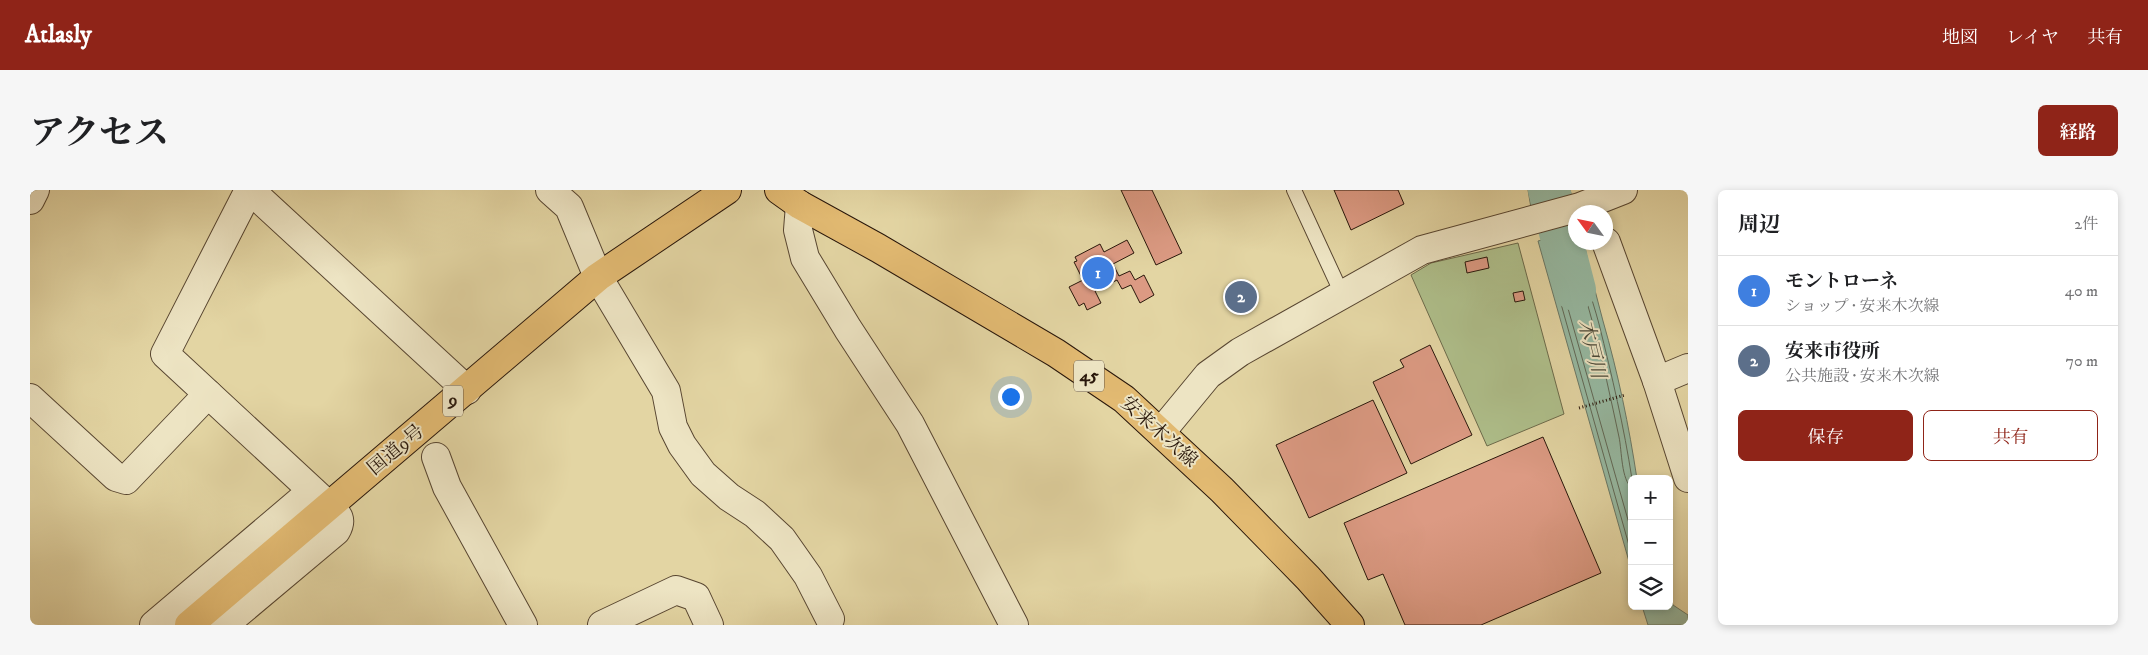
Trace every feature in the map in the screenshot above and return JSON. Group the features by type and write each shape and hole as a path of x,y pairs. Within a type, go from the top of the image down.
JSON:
{"main road":[{"name":"国道9号","path":"189,625 320,498 467,390 598,278 727,190"},
{"name":"安来木次線","path":"790,198 886,252 1056,353 1124,400 1162,432 1222,490 1308,578 1350,625"}],"street":[{"path":"30,200 35,190"},
{"path":"550,190 569,207 598,278 666,391 673,427 682,446 703,474 729,497 755,514 782,539 808,576 830,619"},
{"path":"1162,432 1208,375 1240,352 1422,250 1530,221 1622,190"},
{"path":"224,625 336,531 340,520 339,516 166,354 248,191 467,390"},
{"path":"790,198 806,258 848,329 910,424 1014,625"},
{"path":"1609,250 1657,381 1688,478"},
{"path":"1657,381 1688,368"},
{"path":"30,398 116,477 126,480 208,394"},
{"path":"436,457 447,487 523,625"},
{"path":"154,625 320,498"},
{"path":"602,625 676,590 696,597 709,625"}],"lane":[{"path":"1294,190 1342,294"}],"path":[{"path":"1579,408 1625,395"}],"shaded area":[{"path":"1518,243 1564,414 1487,446 1411,275 1431,263"}],"water":[{"path":"1528,190 1570,190 1572,197 1531,208"},
{"path":"1568,233 1568,250 1586,250 1627,419 1636,475 1628,475 1628,558 1538,241"},
{"path":"1673,605 1688,615 1688,625 1648,625 1643,610 1673,610"}],"building":[{"path":"1121,190 1152,190 1182,253 1156,265"},
{"path":"1334,190 1398,190 1404,204 1351,230"},
{"path":"1127,240 1134,253 1113,264 1119,276 1130,271 1135,280 1144,275 1154,295 1140,303 1131,285 1122,289 1117,280 1095,291 1101,303 1087,310 1084,303 1079,306 1069,287 1083,280 1074,262 1077,261 1075,257 1100,244 1104,252"},
{"path":"1487,257 1489,268 1467,273 1465,262"},
{"path":"1523,291 1525,300 1515,302 1513,293"},
{"path":"1430,345 1472,435 1411,464 1373,382 1404,367 1400,360"},
{"path":"1373,400 1407,473 1309,518 1276,445"},
{"path":"1543,437 1601,573 1481,625 1405,625 1383,574 1368,580 1344,523"}],"waterway":[{"name":"木戸川","path":"1549,190 1575,290"}],"place":[{"name":"モントローネ","path":"1098,273"},
{"name":"安来市役所","path":"1241,297"}]}
